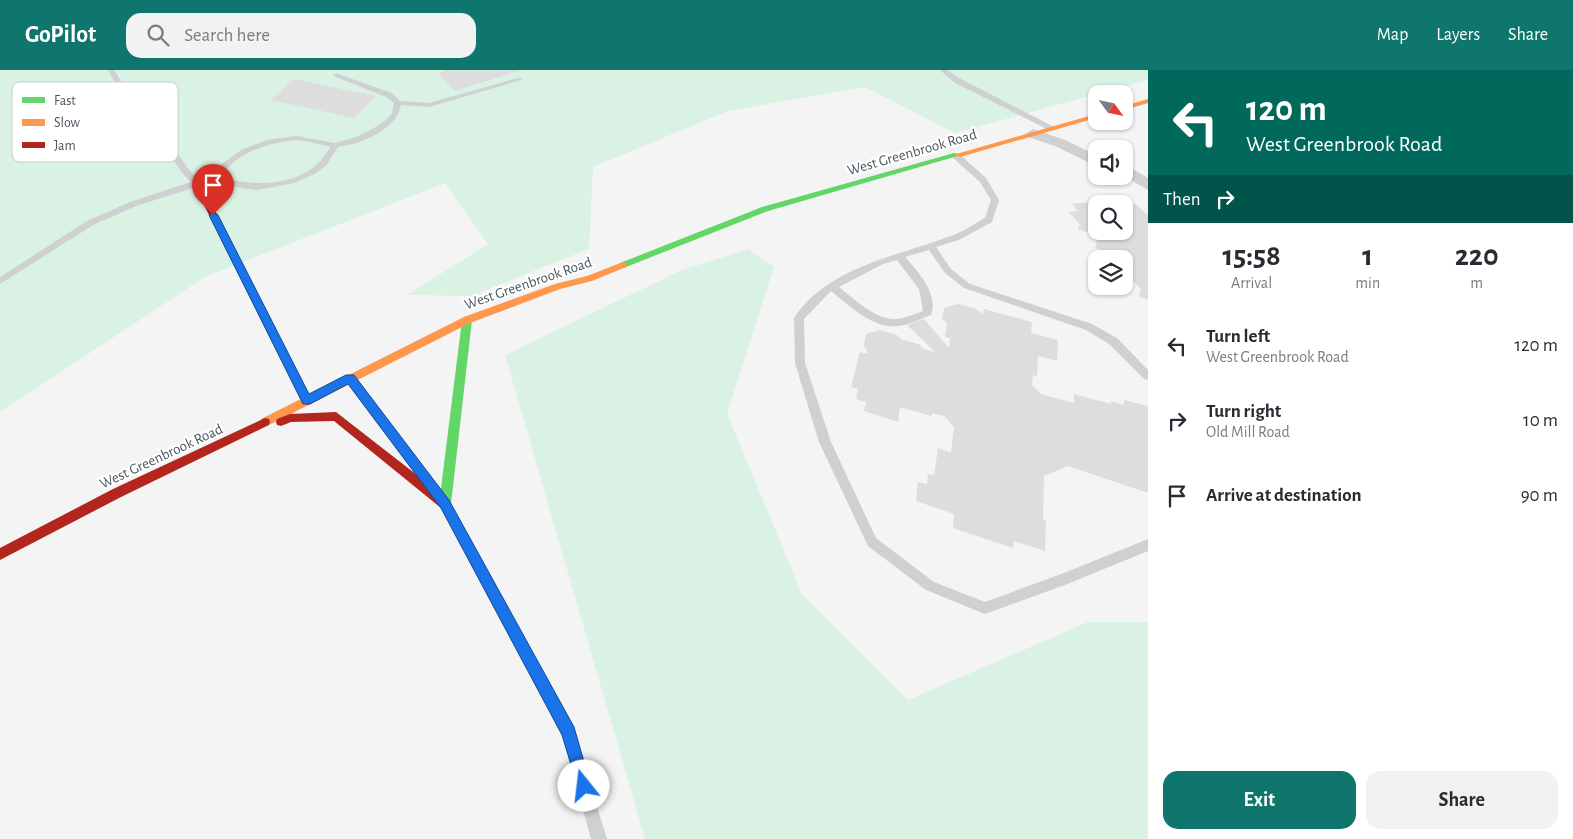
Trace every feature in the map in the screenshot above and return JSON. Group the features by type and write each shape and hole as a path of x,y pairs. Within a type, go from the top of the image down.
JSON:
{"street":[{"path":"1133,105 1148,101"},
{"name":"West Greenbrook Road","path":"0,554 116,493 198,456 467,320 558,286 589,279 765,209 1088,118"},
{"path":"1054,128 1088,147"},
{"path":"1032,134 1060,143 1088,157"},
{"path":"1133,176 1148,186"},
{"path":"1133,179 1148,186"},
{"path":"197,183 307,400"},
{"path":"445,504 467,320"},
{"path":"198,456 290,418 336,416 445,504"}],"lane":[{"path":"111,70 119,82"},
{"path":"943,70 958,81 1054,128"},
{"path":"336,74 388,95 398,103 429,105 520,79"},
{"path":"214,178 220,168 256,146 284,139 300,139 335,146 364,137 383,126 396,114 398,103"},
{"path":"0,281 90,223 133,204 214,178 256,187 284,184 319,166 332,154 335,146"},
{"path":"955,155 983,180 995,200 990,220 956,238 880,262 824,292 799,318 800,363 825,442 872,542 930,586 985,608 1066,579 1148,545"},
{"path":"178,160 197,183"},
{"path":"931,246 948,271 967,286 1089,327 1113,341 1148,376"},
{"path":"832,288 888,323 896,323 928,313 929,304 917,276 899,256"},
{"path":"350,378 445,504 568,732 599,839"}],"green space":[{"path":"0,70 1148,70 1148,80 1130,85 1088,85 1088,96 955,133 865,87 728,111 593,167 589,249 471,296 407,295 488,244 445,183 205,277 0,412"},
{"path":"748,249 774,267 727,414 802,594 908,700 1088,622 1148,622 1148,839 645,839 505,355 682,270"}],"building":[{"path":"447,70 521,70 455,91 438,73"},
{"path":"294,79 376,96 354,118 271,100"},
{"path":"1088,202 1088,233 1078,229 1080,224 1069,212 1078,211 1072,204"},
{"path":"1133,204 1148,215 1148,300 1139,296 1141,289 1133,281 1133,250 1101,250 1095,248 1097,242 1095,240 1133,240"},
{"path":"957,304 974,308 983,314 984,309 1032,322 1031,333 1058,340 1057,361 1038,356 1037,376 1033,375 1032,385 1041,394 1074,403 1074,394 1111,404 1111,401 1124,405 1124,400 1148,406 1148,493 1068,466 1044,476 1043,520 1046,521 1045,551 1014,541 1013,548 953,528 954,514 916,501 918,482 927,484 928,474 934,475 938,448 951,453 954,427 944,416 932,413 931,416 900,407 898,422 864,411 866,402 856,399 858,389 851,387 860,352 867,354 864,346 866,334 880,330 897,335 901,339 921,345 921,348 935,352 907,325 924,319 949,348 950,338 945,337 947,323 942,319 944,308"}],"traffic: fast":[{"path":"623,265 765,209 957,155"},
{"path":"445,504 467,320"}],"traffic: slow":[{"path":"1133,105 1148,101"},
{"path":"957,155 1088,118"},
{"path":"265,422 467,320 558,286 589,279 623,265"}],"traffic: jam":[{"path":"197,183 307,401"},
{"path":"281,422 290,418 336,416 445,504"},
{"path":"0,554 117,493 265,422"}],"route":[{"path":"213,215 307,400 350,378 445,504 568,732 584,786"}]}
